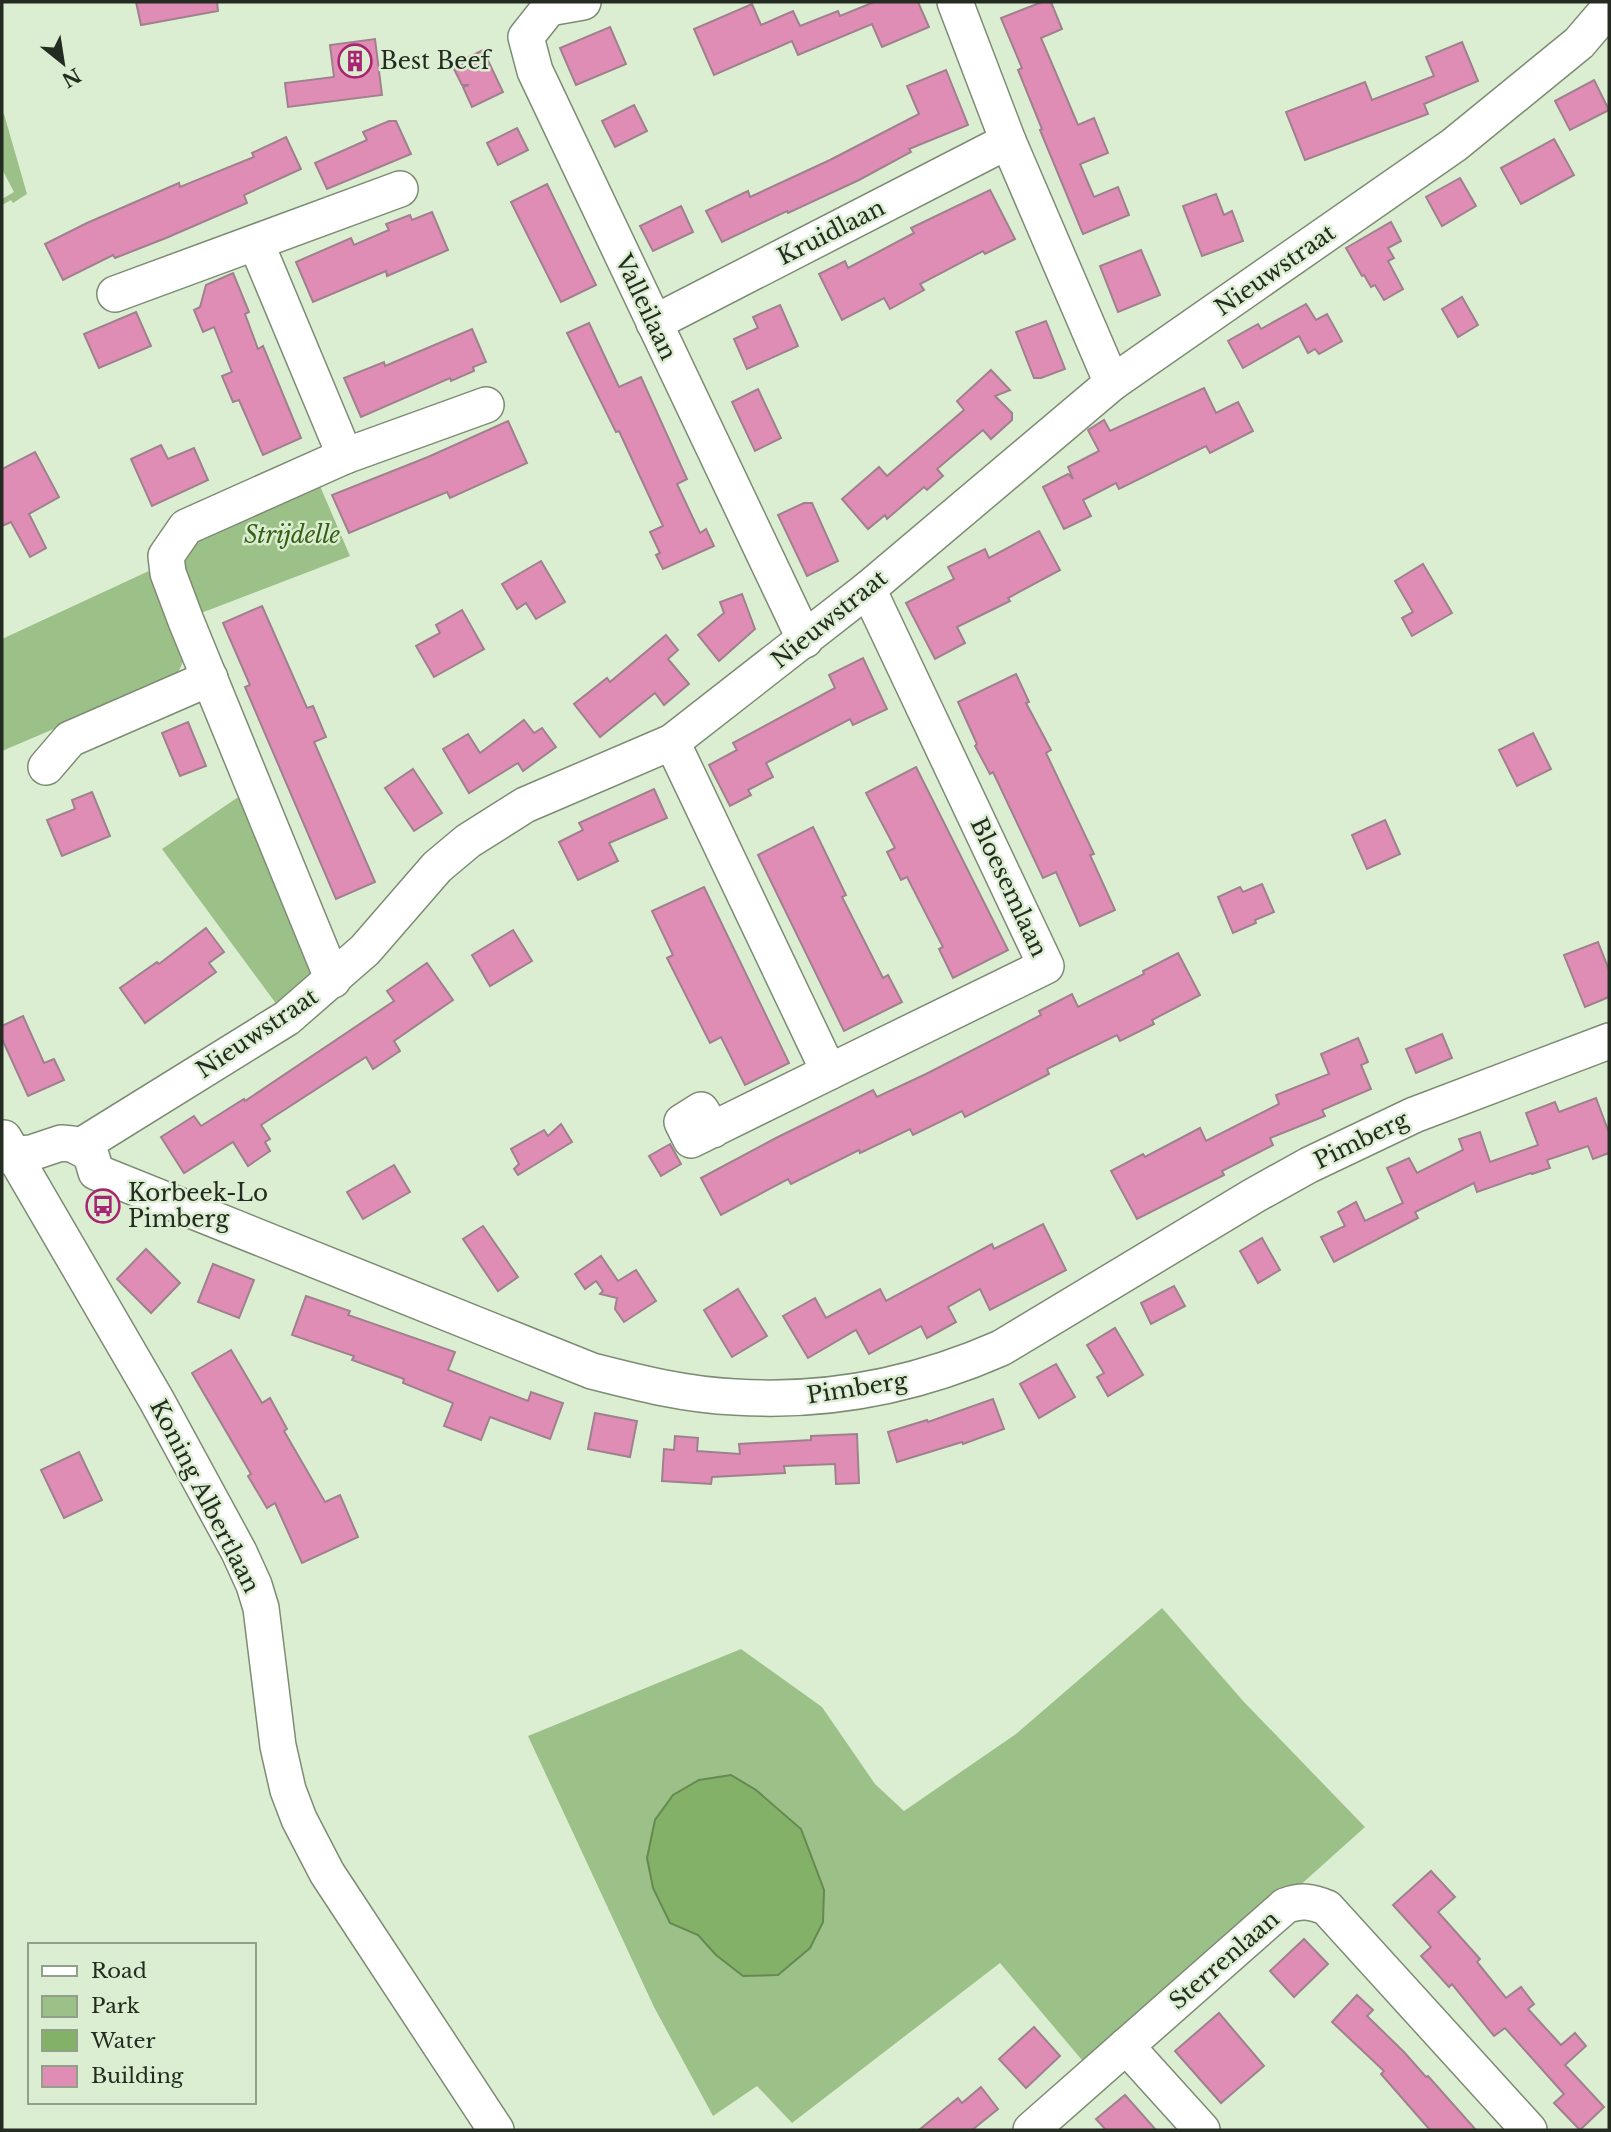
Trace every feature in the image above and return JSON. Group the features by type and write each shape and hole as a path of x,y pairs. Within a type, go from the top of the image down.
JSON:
{"street":[{"name":"Valleilaan","path":"583,2 549,8 526,37 535,71 805,640"},
{"path":"955,2 1008,141 1112,383"},
{"name":"Nieuwstraat","path":"6,1148 31,1153 61,1143 79,1147 278,1024 365,950 437,867 468,841 524,805 672,742 868,589 1112,383 1454,145 1578,43 1609,8"},
{"name":"Kruidlaan","path":"654,323 1008,141"},
{"path":"115,294 400,189"},
{"path":"256,243 345,456"},
{"path":"333,979 167,573 166,556 186,527 345,456 486,405"},
{"name":"Bloesemlaan","path":"713,1130 701,1110 682,1122 691,1140 829,1072 1046,966 868,589"},
{"path":"46,767 70,739 210,678"},
{"path":"672,742 829,1072"},
{"name":"Pimberg","path":"79,1147 92,1158 96,1172 593,1371 656,1387 734,1398 802,1398 855,1392 919,1378 1001,1348 1309,1165 1414,1115 1609,1041"},
{"name":"Koning Albertlaan","path":"6,1148 163,1413 239,1552 254,1585 261,1608 278,1746 288,1790 299,1819 327,1873 496,2130"},
{"name":"Sterrenlaan","path":"1031,2130 1285,1906 1299,1900 1327,1908 1529,2130"},
{"path":"1126,2046 1202,2130"}],"green space":[{"path":"4,114 27,194 13,203 11,200 2,205 2,199 14,192 2,169"},
{"name":"Strijdelle","path":"317,479 350,556 201,613 180,563 194,534"},
{"path":"151,570 183,655 176,677 2,751 2,639"},
{"path":"244,793 317,972 280,1009 162,849"},
{"path":"1162,1608 1244,1702 1365,1827 1092,2072 1000,1963 792,2123 757,2086 713,2116 654,2007 528,1736 741,1649 822,1707 875,1784 904,1811 1016,1734"}],"water":[{"path":"731,1775 756,1790 801,1829 824,1890 823,1922 810,1948 778,1975 743,1976 716,1955 698,1935 670,1923 653,1888 647,1858 655,1820 673,1795 699,1780"}],"building":[{"path":"136,2 217,2 218,11 141,25"},
{"path":"874,2 918,2 929,27 882,47 872,24 798,55 792,41 714,75 694,29 752,4 761,25 793,11 800,26 838,11 840,16"},
{"path":"1042,2 1051,2 1062,29 1041,38 1078,125 1094,118 1108,153 1080,164 1094,197 1118,187 1129,215 1083,234 1040,130 1042,129 1018,70 1022,68 1001,18"},
{"path":"610,27 626,64 576,85 560,48"},
{"name":"Best Beef","path":"375,39 382,95 288,107 285,83 334,77 330,45"},
{"path":"1462,42 1478,81 1424,104 1428,114 1305,160 1286,112 1365,82 1372,100 1434,76 1426,57"},
{"path":"483,50 503,92 472,107 463,87 469,85 462,85 452,65"},
{"path":"946,70 968,125 909,149 911,152 859,180 722,242 706,211 748,191 750,197 919,114 907,86"},
{"path":"1594,80 1609,110 1570,130 1555,101"},
{"path":"634,105 647,131 615,147 602,121"},
{"path":"389,121 396,121 411,154 327,189 315,163 367,140 363,132"},
{"path":"517,128 528,150 498,165 487,143"},
{"path":"286,137 301,169 244,195 247,203 115,258 113,255 63,280 45,244 179,183 180,187 254,157 252,153"},
{"path":"1554,139 1574,175 1521,204 1501,168"},
{"path":"1460,178 1476,206 1442,226 1426,197"},
{"path":"547,184 596,285 561,302 511,202"},
{"path":"990,190 1015,239 985,254 983,251 920,284 924,290 890,309 884,298 842,320 819,274 845,261 848,268 914,233 911,228"},
{"path":"1216,194 1224,215 1232,211 1243,241 1202,256 1183,206"},
{"path":"681,206 693,232 653,251 640,226"},
{"path":"432,212 448,250 387,276 386,271 313,302 296,262 351,238 354,245 389,230 386,224 410,215 412,220"},
{"path":"1391,222 1401,241 1388,248 1394,258 1388,261 1403,289 1384,300 1375,285 1371,287 1364,275 1362,276 1346,248"},
{"path":"1141,250 1160,295 1118,312 1100,266"},
{"path":"233,273 249,312 245,314 258,349 263,346 301,438 263,455 239,400 233,402 222,376 232,372 214,327 203,332 194,310 200,307 206,285"},
{"path":"1462,297 1478,325 1458,337 1442,309"},
{"path":"1306,304 1316,320 1327,314 1342,341 1319,354 1315,349 1308,353 1299,336 1243,368 1228,341 1258,324 1261,329"},
{"path":"780,305 798,346 747,369 734,339 758,328 753,317"},
{"path":"136,312 151,346 99,368 84,334"},
{"path":"1046,321 1065,369 1034,378 1016,332"},
{"path":"589,323 619,387 641,377 687,479 677,484 700,533 706,529 714,546 663,569 656,555 660,553 650,532 663,526 619,431 616,432 567,333"},
{"path":"472,329 486,362 473,367 474,371 451,381 450,378 361,417 344,378 384,362 385,366"},
{"path":"991,370 1010,390 995,396 1012,413 1012,420 991,439 983,430 937,469 943,476 927,490 924,487 887,519 885,515 868,529 842,499 879,467 887,476 964,410 957,401"},
{"path":"1204,388 1216,413 1238,402 1253,431 1210,453 1206,446 1119,489 1116,483 1083,500 1091,516 1064,529 1043,487 1068,474 1073,479 1068,467 1099,451 1088,430 1104,420 1110,431"},
{"path":"758,389 781,438 755,451 732,402"},
{"path":"508,421 527,463 450,498 447,492 349,533 332,495 428,457"},
{"path":"161,445 168,459 194,448 208,480 152,506 131,459"},
{"path":"35,452 59,497 29,514 46,548 30,557 11,522 2,526 2,469"},
{"path":"804,503 812,503 838,561 807,576 778,515"},
{"path":"1039,531 1060,570 1008,598 1010,601 957,627 965,643 935,659 906,603 954,579 948,567 985,549 989,558"},
{"path":"541,561 565,602 536,619 526,603 517,609 502,584"},
{"path":"1423,564 1452,613 1412,636 1402,618 1413,612 1395,581"},
{"path":"742,594 755,629 719,661 698,635 724,613 720,602"},
{"path":"262,606 307,708 313,706 326,737 314,742 375,882 336,899 245,687 250,685 223,623"},
{"path":"462,610 484,649 434,677 416,646 440,633 436,625"},
{"path":"666,635 678,650 668,659 689,684 664,705 655,693 600,737 574,704 607,678 610,682"},
{"path":"863,658 887,709 853,725 850,719 766,763 773,777 748,790 751,795 730,806 709,765 737,750 733,743 835,688 829,675"},
{"path":"1016,674 1029,702 1026,703 1051,750 1046,753 1094,854 1090,855 1115,910 1080,926 1056,872 1043,878 993,772 990,774 975,746 977,744 958,702"},
{"path":"524,720 534,733 542,728 556,747 523,771 518,763 469,793 443,749 468,734 480,753"},
{"path":"188,722 206,766 180,776 162,733"},
{"path":"1533,733 1551,769 1517,786 1499,750"},
{"path":"916,767 1008,950 953,978 939,949 943,947 907,877 901,880 887,852 895,848 866,793"},
{"path":"413,769 442,813 414,831 385,788"},
{"path":"654,789 667,818 609,843 618,861 578,880 559,842 583,830 579,823"},
{"path":"92,792 110,836 62,856 47,820 75,809 72,800"},
{"path":"1385,820 1400,854 1367,869 1352,835"},
{"path":"813,827 846,895 842,897 883,978 888,975 902,1002 844,1031 758,855"},
{"path":"1262,884 1274,912 1233,933 1218,897 1240,887 1243,892"},
{"path":"704,887 789,1063 745,1085 721,1037 710,1043 667,958 673,955 652,911"},
{"path":"206,928 224,952 209,963 216,972 145,1023 120,988 157,962 159,964"},
{"path":"513,930 532,961 490,986 472,955"},
{"path":"1598,942 1609,970 1609,997 1585,1007 1564,955"},
{"path":"1178,953 1200,995 1152,1020 1154,1024 1120,1041 1117,1035 1047,1069 1049,1074 965,1117 962,1111 913,1135 910,1129 860,1153 859,1150 791,1184 788,1179 721,1215 701,1178 873,1090 877,1097 926,1074 1041,1015 1039,1011 1072,994 1078,1007 1144,974 1143,971"},
{"path":"427,963 453,1000 394,1041 400,1051 373,1069 366,1057 261,1125 270,1139 265,1142 270,1151 248,1166 233,1142 184,1173 161,1137 194,1116 201,1126 244,1099 245,1101 394,1001 387,991"},
{"path":"23,1016 44,1063 54,1059 64,1080 28,1096 2,1039 2,1026"},
{"path":"1442,1034 1452,1058 1416,1073 1406,1049"},
{"path":"1358,1038 1368,1062 1361,1065 1371,1089 1322,1110 1325,1116 1270,1138 1273,1145 1222,1171 1224,1175 1137,1219 1111,1171 1143,1154 1145,1157 1200,1128 1206,1141 1279,1104 1276,1095 1329,1074 1321,1054"},
{"path":"1596,1098 1609,1133 1609,1153 1593,1159 1588,1146 1547,1160 1550,1168 1477,1192 1474,1183 1415,1212 1418,1218 1334,1262 1321,1237 1345,1226 1338,1212 1356,1202 1365,1221 1403,1203 1387,1168 1409,1158 1417,1173 1463,1150 1459,1139 1480,1132 1490,1162 1538,1145 1526,1113 1555,1102 1559,1112"},
{"path":"561,1124 572,1142 518,1175 514,1169 519,1164 511,1149 544,1130 548,1136"},
{"path":"670,1144 681,1164 661,1176 649,1156"},
{"path":"394,1165 410,1192 363,1219 347,1192"},
{"path":"1043,1224 1066,1270 990,1310 980,1289 948,1307 956,1322 927,1338 921,1326 869,1354 856,1330 808,1358 783,1316 815,1298 826,1318 880,1289 886,1301 992,1244 994,1249"},
{"path":"483,1226 518,1277 498,1291 463,1239"},
{"path":"1262,1238 1280,1270 1258,1283 1240,1251"},
{"path":"146,1249 180,1283 151,1313 117,1279"},
{"path":"601,1256 618,1281 636,1270 656,1301 624,1322 615,1309 617,1298 600,1294 603,1291 596,1281 585,1289 575,1274"},
{"path":"213,1264 254,1280 239,1318 198,1302"},
{"path":"1174,1286 1185,1306 1151,1324 1141,1303"},
{"path":"738,1289 767,1336 732,1357 704,1310"},
{"path":"306,1296 350,1311 348,1315 455,1352 448,1370 528,1401 531,1392 563,1403 550,1439 490,1417 481,1440 444,1426 453,1403 403,1383 404,1379 352,1360 354,1356 292,1335"},
{"path":"1115,1328 1143,1375 1108,1396 1097,1377 1104,1373 1087,1345"},
{"path":"231,1350 262,1403 270,1398 287,1429 284,1431 325,1502 340,1495 358,1537 302,1563 275,1503 267,1508 248,1476 251,1474 192,1373"},
{"path":"1056,1364 1075,1397 1039,1418 1020,1384"},
{"path":"993,1399 1004,1429 963,1444 962,1442 897,1462 888,1432 927,1420 928,1422"},
{"path":"595,1413 637,1421 630,1457 588,1449"},
{"path":"857,1434 859,1483 836,1484 835,1464 784,1466 785,1473 712,1477 711,1484 662,1481 664,1449 674,1450 675,1436 698,1438 697,1451 740,1454 739,1444"},
{"path":"79,1452 102,1500 64,1518 41,1470"},
{"path":"1431,1871 1455,1897 1438,1912 1480,1959 1477,1962 1506,1998 1521,1987 1534,2004 1528,2009 1561,2045 1575,2033 1586,2046 1565,2065 1604,2107 1580,2130 1554,2103 1564,2094 1505,2028 1494,2036 1452,1984 1449,1987 1421,1956 1431,1947 1393,1905"},
{"path":"1304,1939 1328,1964 1294,1997 1270,1971"},
{"path":"1357,1995 1373,2010 1367,2016 1426,2077 1428,2076 1476,2130 1430,2130 1381,2074 1384,2071 1332,2022"},
{"path":"1219,2013 1264,2066 1221,2103 1175,2051"},
{"path":"1034,2027 1060,2056 1026,2088 999,2059"},
{"path":"981,2087 998,2109 972,2130 919,2130 958,2098 962,2103"},
{"path":"1125,2095 1156,2130 1106,2130 1096,2119"}],"place":[{"name":"Best Beef","path":"355,61"},
{"name":"Korbeek-Lo Pimberg","path":"103,1206"}]}
